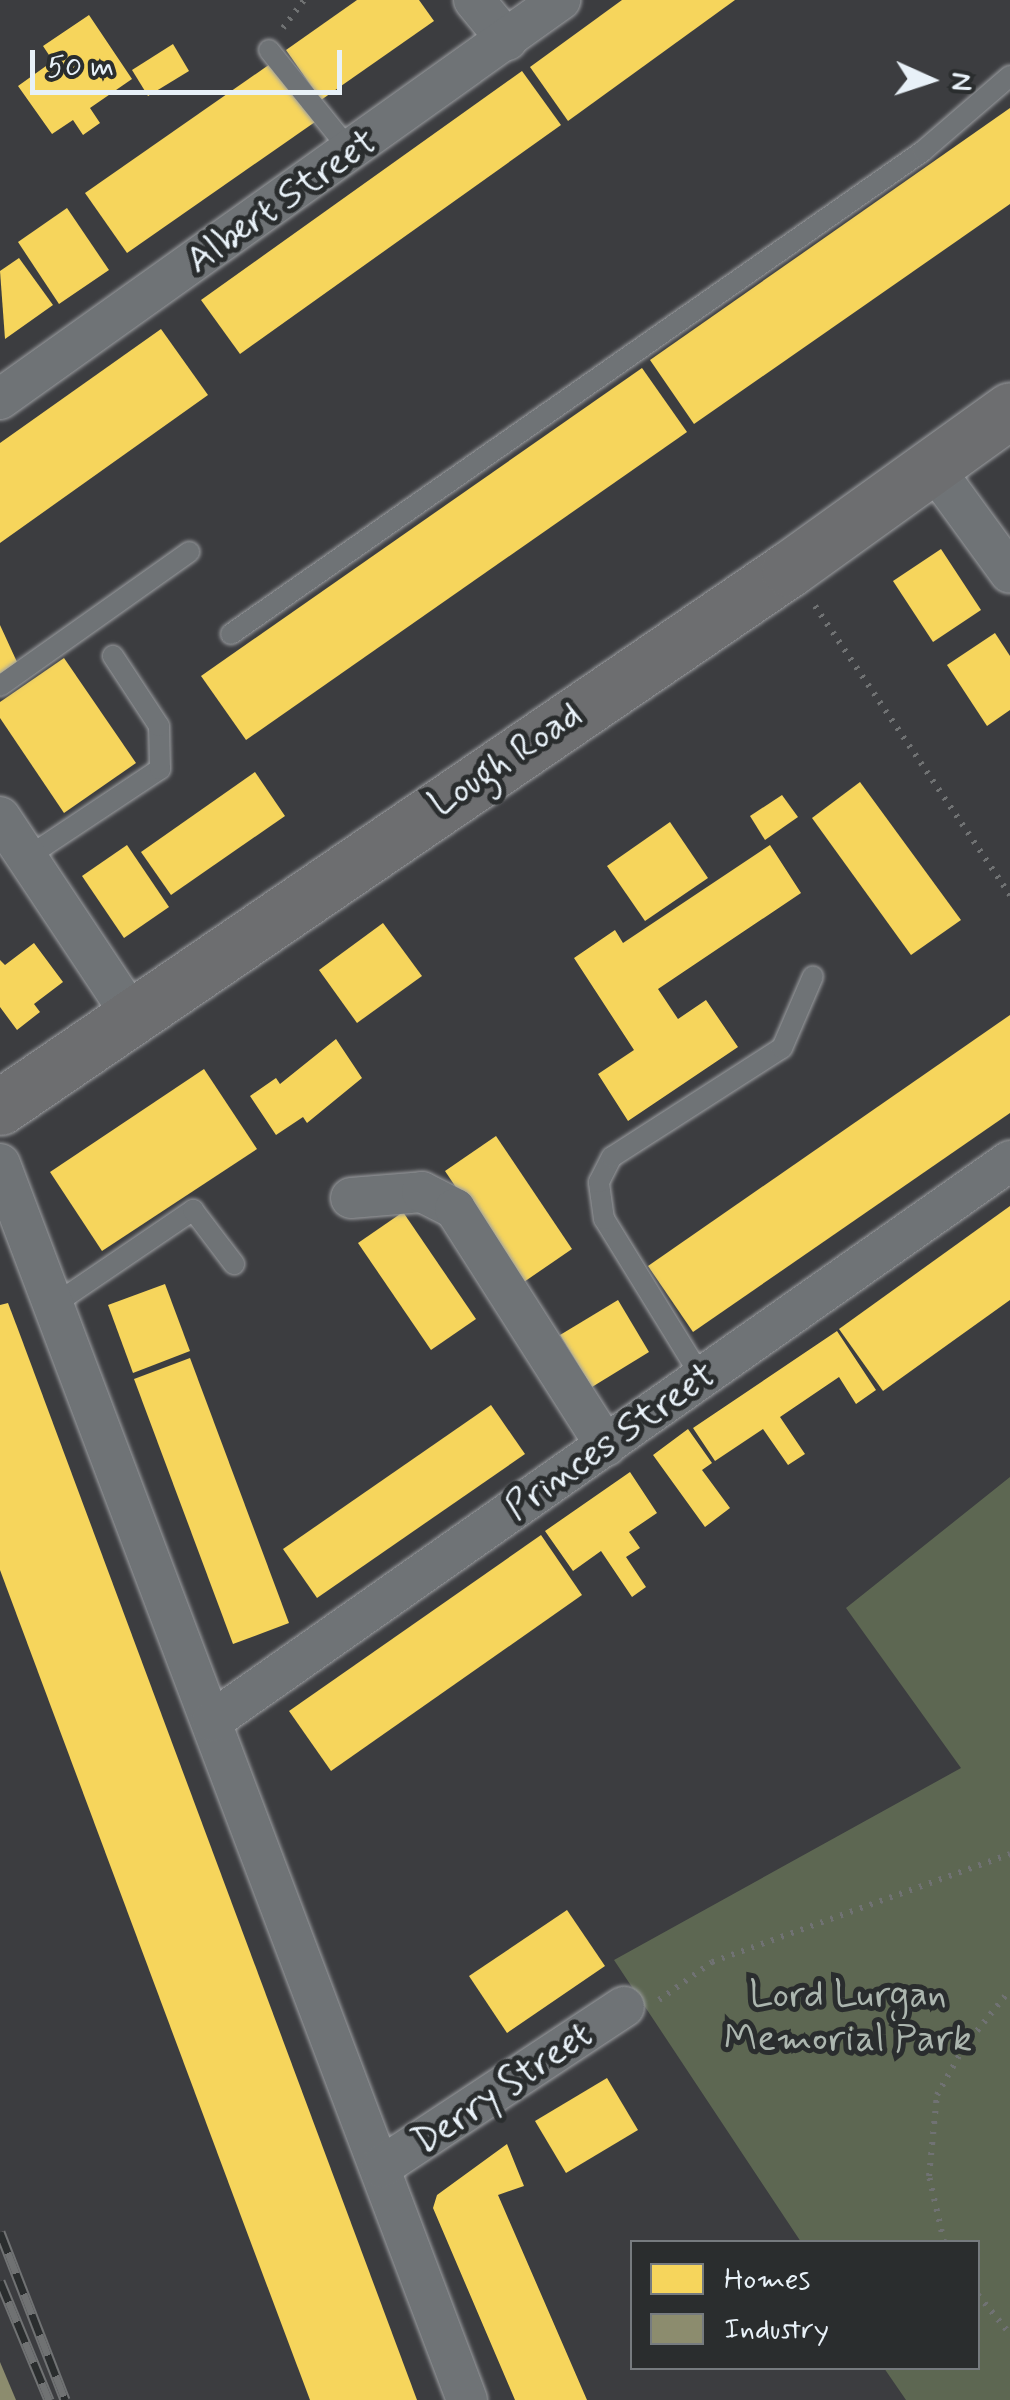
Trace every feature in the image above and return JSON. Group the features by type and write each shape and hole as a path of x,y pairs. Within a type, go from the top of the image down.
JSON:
{"main road":[{"name":"Lough Road","path":"0,1107 130,1013 789,568 1010,410"}],"street":[{"path":"474,0 506,40"},
{"name":"Albert Street","path":"0,399 352,154 560,0"},
{"path":"932,466 1010,572"},
{"path":"0,817 130,1013"},
{"name":"Princes Street","path":"212,1721 1010,1161"},
{"path":"0,1164 467,2400"},
{"path":"351,1198 422,1192 455,1209 606,1446"},
{"name":"Derry Street","path":"381,2167 624,2007"}],"lane":[{"path":"270,50 352,154"},
{"path":"231,634 923,151 1010,76"},
{"path":"0,686 190,552"},
{"path":"26,858 160,769 159,726 113,656"},
{"path":"702,1378 612,1234 600,1182 612,1158 782,1048 813,976"},
{"path":"52,1306 193,1210 234,1264"}],"path":[{"path":"789,568 1010,895"},
{"path":"624,2007 668,1998 712,1962 1010,1854"},
{"path":"944,2240 929,2176 938,2095 964,2047 1010,1990"},
{"path":"980,2297 1010,2334"}],"green space":[{"name":"Lord Lurgan Memorial Park","path":"1010,1477 1010,2400 906,2400 885,2370 980,2370 980,2240 800,2240 614,1960 961,1768 846,1608"}],"building: Homes":[{"path":"357,0 419,0 434,21 321,100 286,50"},
{"path":"622,0 735,0 568,121 530,67"},
{"path":"89,15 132,79 90,108 100,123 83,135 73,120 52,134 18,86 53,61 43,46"},
{"path":"173,44 189,71 148,96 132,70"},
{"path":"273,62 315,122 127,253 85,193"},
{"path":"522,71 561,125 240,354 201,300"},
{"path":"1010,108 1010,204 694,424 650,360"},
{"path":"67,208 109,270 59,304 18,242"},
{"path":"19,258 53,305 5,339 0,271"},
{"path":"161,329 208,395 0,543 0,443"},
{"path":"642,368 687,432 246,740 201,676"},
{"path":"941,549 981,610 933,642 893,581"},
{"path":"0,625 17,662 0,674"},
{"path":"995,633 1010,656 1010,710 987,726 947,665"},
{"path":"64,658 136,763 64,813 0,718 0,702"},
{"path":"255,772 285,816 171,895 141,852"},
{"path":"860,782 961,920 911,955 812,818"},
{"path":"782,795 798,817 765,840 750,816"},
{"path":"670,822 708,878 645,921 607,866"},
{"path":"127,845 169,907 124,938 82,876"},
{"path":"770,845 801,893 658,989 678,1019 706,1000 738,1047 628,1121 598,1074 634,1050 574,958 615,930 623,943"},
{"path":"383,923 422,976 357,1023 319,970"},
{"path":"34,943 63,982 34,1004 40,1012 17,1030 0,1007 0,960 5,965"},
{"path":"1010,1015 1010,1113 693,1332 648,1266"},
{"path":"336,1039 362,1078 307,1123 303,1117 276,1135 250,1096 276,1078 280,1084"},
{"path":"204,1069 257,1149 102,1251 50,1172"},
{"path":"496,1136 572,1249 521,1284 445,1171"},
{"path":"1010,1206 1010,1300 883,1391 839,1329"},
{"path":"403,1212 476,1319 431,1350 358,1243"},
{"path":"165,1284 190,1351 133,1373 108,1305"},
{"path":"618,1300 649,1352 592,1387 560,1335"},
{"path":"8,1303 417,2400 310,2400 0,1570 0,1305"},
{"path":"837,1331 876,1390 856,1404 839,1377 780,1417 805,1454 788,1465 763,1429 715,1461 693,1428"},
{"path":"190,1358 289,1623 233,1644 134,1379"},
{"path":"491,1405 525,1454 317,1598 283,1549"},
{"path":"688,1429 712,1463 702,1470 730,1508 705,1527 653,1455"},
{"path":"630,1472 657,1513 629,1532 640,1548 626,1557 646,1587 632,1597 601,1551 573,1571 545,1531"},
{"path":"541,1535 582,1595 331,1771 289,1711"},
{"path":"567,1910 605,1966 507,2033 469,1976"},
{"path":"607,2078 638,2130 566,2173 535,2121"},
{"path":"507,2144 524,2186 498,2195 587,2400 515,2400 433,2208 437,2195"}],"building: Industry":[{"path":"0,2362 16,2400 0,2400"}],"railway":[{"path":"0,2232 65,2400"},
{"path":"0,2281 49,2400"}]}
